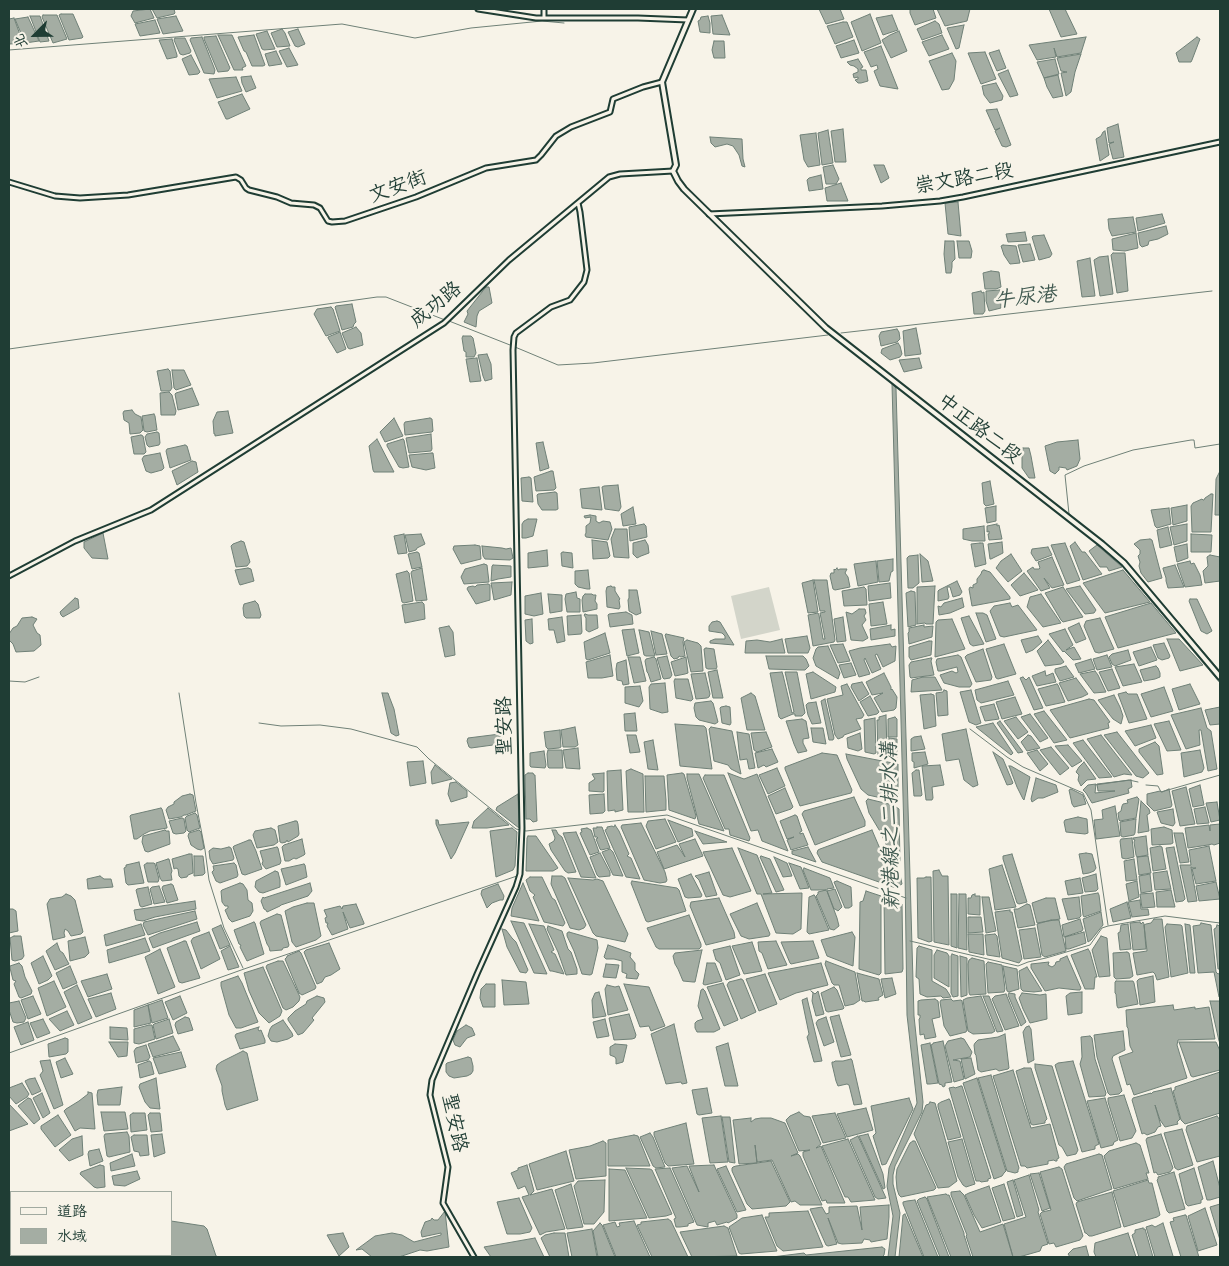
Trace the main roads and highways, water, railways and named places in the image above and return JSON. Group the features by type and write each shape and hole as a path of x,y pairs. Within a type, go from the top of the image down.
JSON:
{"main road":[{"name":"中正路二段","path":"693,9 662,82 676,165 673,171 684,189 826,328 1124,563 1220,677"}],"water":[{"path":"150,9 154,18 135,23 131,16 133,11"},
{"path":"152,9 174,9 175,13 157,18"},
{"path":"819,9 840,9 844,19 826,24"},
{"path":"910,9 933,9 936,18 915,25"},
{"path":"937,9 970,9 967,21 945,26"},
{"path":"1049,9 1065,9 1077,34 1061,37"},
{"path":"73,14 82,38 69,40 59,15"},
{"path":"870,14 881,43 862,51 851,22"},
{"path":"43,15 57,15 67,39 53,43 42,17"},
{"path":"722,15 730,35 713,34 711,16"},
{"path":"892,15 898,30 883,35 876,18"},
{"path":"30,16 40,16 49,41 40,42"},
{"path":"176,16 183,31 163,34 157,19"},
{"path":"708,16 710,33 700,32 698,21 701,17"},
{"path":"28,17 39,41 25,43 15,19"},
{"path":"14,18 23,43 10,44 9,19"},
{"path":"155,20 160,33 140,36 135,24"},
{"path":"935,21 939,24 942,33 922,40 917,29"},
{"path":"847,22 853,37 835,44 827,26"},
{"path":"964,25 959,48 956,49 947,28"},
{"path":"282,29 290,46 277,47 271,33"},
{"path":"298,29 305,44 298,47 295,46 288,32"},
{"path":"267,31 275,49 262,49 256,34"},
{"path":"899,31 907,51 891,58 882,40"},
{"path":"218,35 232,35 246,66 242,68 243,70 234,70"},
{"path":"254,35 265,65 263,66 252,66 238,37"},
{"path":"942,35 949,49 929,56 922,42"},
{"path":"216,36 230,68 228,71 218,72 204,39 204,37"},
{"path":"202,37 215,70 214,74 204,73 190,40 191,38"},
{"path":"1086,37 1081,53 1057,57 1054,48 1056,57 1037,60 1029,45"},
{"path":"1197,37 1200,39 1191,62 1179,62 1176,53"},
{"path":"175,38 185,38 191,51 190,53 180,54 174,40"},
{"path":"172,39 177,57 167,59 159,40"},
{"path":"854,40 859,53 841,58 836,46"},
{"path":"714,41 724,41 725,58 714,58 712,50"},
{"path":"881,46 898,89 880,86 874,71 878,69 877,65 871,67 864,52"},
{"path":"289,48 298,65 287,67 279,51"},
{"path":"999,50 1006,68 997,71 989,53"},
{"path":"276,51 282,64 269,66 265,54"},
{"path":"985,52 996,79 981,84 968,53"},
{"path":"952,53 956,61 954,80 949,89 942,90 929,61"},
{"path":"1081,54 1071,92 1066,96 1061,73 1067,72 1061,71 1057,58"},
{"path":"191,55 200,72 198,74 189,75 182,59"},
{"path":"858,59 863,67 861,70 866,70 868,81 861,83 855,80 858,77 854,78 853,74 858,72 858,69 847,62"},
{"path":"1055,59 1059,74 1044,78 1037,62"},
{"path":"1008,70 1018,95 1010,97 998,74"},
{"path":"1058,75 1063,96 1053,98 1044,78"},
{"path":"251,76 256,88 246,92 241,77"},
{"path":"236,77 242,91 217,98 209,79"},
{"path":"996,83 1003,96 1002,100 990,103 984,95 982,86"},
{"path":"242,94 250,109 226,119 218,102"},
{"path":"997,109 1011,145 1006,147 1002,146 995,131 1000,128 995,130 986,110"},
{"path":"1118,124 1124,157 1113,159 1109,144 1114,142 1109,143 1107,128"},
{"path":"843,129 846,162 835,162 831,131"},
{"path":"828,130 833,163 822,165 818,133"},
{"path":"1105,131 1109,155 1100,161 1096,139"},
{"path":"816,133 820,165 808,167 804,160 800,135"},
{"path":"710,137 742,139 745,167 742,166 739,155 733,146 727,144 715,147 711,143"},
{"path":"833,165 839,179 836,184 826,184 823,167"},
{"path":"874,165 884,165 889,178 881,183"},
{"path":"821,175 823,189 809,191 807,180"},
{"path":"841,183 848,201 827,201 825,188"},
{"path":"958,202 961,236 948,234 945,203"},
{"path":"1162,214 1165,223 1138,231 1136,218"},
{"path":"1133,217 1136,232 1112,236 1108,219"},
{"path":"1166,226 1168,234 1149,241 1148,245 1142,247 1140,245 1138,233"},
{"path":"1025,232 1027,241 1008,242 1006,234"},
{"path":"1136,233 1138,248 1125,251 1113,250 1112,239"},
{"path":"1044,235 1052,254 1050,257 1039,260 1032,237"},
{"path":"945,241 954,241 955,259 952,262 951,273 946,273"},
{"path":"957,241 969,241 972,251 971,258 959,258"},
{"path":"1030,244 1035,260 1023,262 1018,245"},
{"path":"1001,246 1016,246 1020,263 1010,264 1004,255"},
{"path":"1113,253 1125,253 1128,291 1117,293 1111,255"},
{"path":"1108,256 1113,294 1100,296 1094,260 1099,257"},
{"path":"1090,258 1095,296 1082,297 1077,261"},
{"path":"999,272 1001,287 985,289 983,273"},
{"path":"486,287 489,287 492,303 479,311 476,327 464,322 468,314 467,311"},
{"path":"1000,290 1001,308 989,311 986,291"},
{"path":"981,291 982,293 984,292 985,311 983,314 974,314 972,293"},
{"path":"352,304 356,322 353,327 342,330 335,307"},
{"path":"331,307 340,331 326,336 314,314 317,309"},
{"path":"356,327 361,333 363,345 350,349 342,333"},
{"path":"916,328 921,354 905,356 903,331"},
{"path":"897,329 900,339 897,342 881,346 879,336 881,332"},
{"path":"340,332 346,349 337,353 328,337"},
{"path":"463,336 471,336 473,338 476,353 474,357 466,357"},
{"path":"898,343 902,354 900,357 890,360 881,353 882,349"},
{"path":"487,354 491,364 492,379 485,381 478,355"},
{"path":"477,358 481,381 470,382 466,359"},
{"path":"919,358 922,368 904,372 899,360"},
{"path":"168,369 170,371 172,388 170,391 161,391 157,371"},
{"path":"172,370 184,370 191,385 176,390 174,388"},
{"path":"892,384 896,388 914,1016 923,1102 922,1112 895,1166 893,1184 900,1213 895,1257 888,1257 893,1216 887,1186 889,1168 917,1103 907,1015"},
{"path":"192,388 199,405 178,410 175,394"},
{"path":"169,392 172,395 176,411 175,415 161,415 160,393"},
{"path":"132,410 141,417 143,430 140,433 130,434 129,423 124,420 124,411"},
{"path":"228,411 233,433 215,436 213,421 217,412"},
{"path":"154,414 157,430 144,431 142,416"},
{"path":"394,418 403,436 385,442 380,432"},
{"path":"432,419 432,432 405,435 405,422"},
{"path":"159,433 159,445 149,447 145,437 147,434"},
{"path":"431,434 431,451 409,453 406,438"},
{"path":"143,436 146,452 144,454 134,454 131,437"},
{"path":"377,439 394,472 374,472 369,446"},
{"path":"403,439 409,467 403,468 399,467 387,444"},
{"path":"1078,440 1080,459 1077,466 1067,470 1066,468 1059,467 1055,474 1050,471 1045,446 1057,442"},
{"path":"543,442 549,468 540,471 536,443"},
{"path":"185,445 191,460 170,468 167,449"},
{"path":"1023,448 1029,448 1035,478 1029,478 1022,468"},
{"path":"160,453 164,468 151,473 146,471 142,459 144,456"},
{"path":"433,453 435,468 426,470 412,467 409,455"},
{"path":"192,461 196,462 198,472 177,485 172,471"},
{"path":"553,471 556,488 554,490 536,491 534,477"},
{"path":"1220,471 1220,515 1215,515 1216,479"},
{"path":"521,478 531,478 533,502 522,501"},
{"path":"990,481 994,504 986,506 984,504 982,483"},
{"path":"618,485 621,507 619,511 605,509 602,487"},
{"path":"599,487 602,510 582,508 580,489"},
{"path":"557,493 558,509 542,510 538,504 537,495"},
{"path":"1213,494 1211,532 1192,532 1191,506 1193,503 1204,500"},
{"path":"1187,505 1187,521 1173,525 1171,508"},
{"path":"996,506 996,521 987,523 985,508"},
{"path":"633,507 636,524 623,526 621,514"},
{"path":"1169,508 1171,524 1157,528 1151,510"},
{"path":"584,516 596,516 596,521 599,523 603,521 610,522 612,529 608,540 586,537 586,526 590,523 591,517 585,518"},
{"path":"528,519 537,519 533,536 522,538 522,524"},
{"path":"644,524 647,537 630,541 629,527"},
{"path":"997,524 997,526 999,525 1002,539 989,540 987,526"},
{"path":"1187,524 1187,541 1174,545 1170,527"},
{"path":"984,526 985,541 963,539 963,529"},
{"path":"1168,527 1172,545 1160,548 1157,530"},
{"path":"615,529 627,529 629,558 614,557 611,539"},
{"path":"103,533 108,559 92,558 84,548 84,542"},
{"path":"404,534 407,553 398,554 394,536"},
{"path":"421,534 425,544 409,552 405,535"},
{"path":"1191,534 1212,535 1211,552 1191,552"},
{"path":"592,540 607,542 610,556 608,558 593,559"},
{"path":"645,540 649,553 637,558 633,554 633,543"},
{"path":"1140,540 1152,540 1162,578 1148,582 1141,573 1139,566 1138,556 1140,550 1134,544"},
{"path":"241,541 244,542 250,562 247,566 236,567 231,546"},
{"path":"1002,542 1003,553 990,559 988,544"},
{"path":"1075,542 1102,574 1083,580 1070,546"},
{"path":"983,543 986,564 975,567 971,544"},
{"path":"1065,543 1080,580 1067,584 1051,545"},
{"path":"1187,544 1188,558 1177,562 1174,547"},
{"path":"1097,545 1122,567 1109,571 1107,567 1100,567 1089,551"},
{"path":"454,546 480,546 481,559 461,564 453,549"},
{"path":"482,546 511,548 513,558 510,560 485,559"},
{"path":"1048,547 1052,555 1036,561 1031,553 1032,549"},
{"path":"547,550 548,566 528,568 528,553"},
{"path":"419,553 422,567 412,569 408,554"},
{"path":"561,553 572,553 573,568 562,566"},
{"path":"920,554 928,561 933,581 922,582"},
{"path":"1011,554 1022,571 1008,582 996,568 1001,561"},
{"path":"918,555 919,583 913,588 908,588 907,558"},
{"path":"1210,555 1220,557 1220,581 1205,583 1203,571 1208,566 1207,557"},
{"path":"1052,557 1064,585 1052,588 1044,578 1050,588 1041,591 1027,571 1033,567 1034,569 1039,569 1038,562"},
{"path":"893,559 893,571 889,581 879,582 877,561"},
{"path":"876,561 878,582 858,586 854,564"},
{"path":"1190,561 1191,564 1194,563 1200,575 1202,585 1185,587 1177,564"},
{"path":"484,564 487,565 489,582 464,584 461,577 465,569"},
{"path":"493,565 511,566 511,577 491,581"},
{"path":"1175,565 1184,587 1168,588 1163,568"},
{"path":"422,568 427,600 416,601 411,573"},
{"path":"837,568 838,570 847,569 845,573 850,587 833,589 830,576 831,573 834,573 834,569"},
{"path":"251,569 254,581 240,585 235,570"},
{"path":"588,570 590,589 578,587 575,584 575,571"},
{"path":"984,570 990,572 1010,599 972,606 969,589 970,587 973,588 973,585 977,583 977,579"},
{"path":"1123,570 1150,602 1105,613 1083,583"},
{"path":"407,571 409,573 413,601 404,603 402,602 396,574"},
{"path":"1024,573 1038,590 1020,596 1011,585"},
{"path":"813,580 818,612 808,613 802,583"},
{"path":"814,580 827,580 835,640 834,642 813,646 808,615 818,613 823,639 825,639 820,613 825,611 820,611"},
{"path":"957,581 962,592 960,595 953,597 950,587 947,587 948,599 938,601 938,591"},
{"path":"512,582 511,595 494,600 491,583"},
{"path":"890,583 891,598 869,601 868,586"},
{"path":"490,585 490,600 476,604 467,589 468,587"},
{"path":"935,586 933,624 917,624 917,587"},
{"path":"1080,586 1096,610 1094,613 1085,614 1066,589"},
{"path":"607,587 615,587 615,591 620,599 619,609 607,607 606,591"},
{"path":"864,587 866,589 867,605 844,606 842,591"},
{"path":"1063,587 1083,617 1063,622 1061,620 1045,593"},
{"path":"629,590 637,590 641,613 636,615 629,611"},
{"path":"576,592 577,598 580,599 580,612 567,612 566,594"},
{"path":"915,592 916,625 908,627 906,593"},
{"path":"541,593 543,614 534,616 525,614 525,596"},
{"path":"548,594 562,595 562,611 550,613"},
{"path":"585,594 596,595 597,609 583,612 582,600"},
{"path":"1041,594 1061,623 1043,627 1027,607 1030,597"},
{"path":"75,598 78,599 79,608 63,617 60,612"},
{"path":"962,598 964,607 939,615 938,606 941,607 944,603"},
{"path":"1190,599 1197,599 1212,631 1207,634 1201,631 1189,601"},
{"path":"255,601 258,604 260,618 246,618 244,616 244,604"},
{"path":"422,602 424,604 425,619 405,623 402,605"},
{"path":"883,602 887,624 871,626 869,604"},
{"path":"1010,603 1012,607 1018,605 1037,630 1004,637 1000,636 990,611 994,606"},
{"path":"1151,603 1176,633 1118,648 1105,617"},
{"path":"859,609 865,609 866,613 864,616 866,620 862,625 868,638 863,641 851,640 846,612 852,614"},
{"path":"626,612 632,615 633,624 610,627 609,614"},
{"path":"976,613 987,615 996,639 986,642"},
{"path":"585,614 597,615 598,628 589,632 586,630"},
{"path":"581,615 581,634 568,635 567,616"},
{"path":"969,616 984,644 973,646 970,644 961,618"},
{"path":"32,617 37,619 33,625 40,635 41,645 34,651 16,652 9,640 9,634 22,618"},
{"path":"562,617 565,641 557,643 554,630 549,630 548,619"},
{"path":"843,617 846,641 837,642 834,619"},
{"path":"1100,618 1114,649 1099,653 1095,652 1084,626 1086,621"},
{"path":"532,619 533,643 530,644 526,641 525,620"},
{"path":"952,619 965,649 935,657 936,622 938,620"},
{"path":"712,622 720,622 734,645 710,643 710,641 715,639 725,639 722,633 709,631 709,626"},
{"path":"1079,623 1086,639 1076,643 1068,628"},
{"path":"891,625 891,630 895,629 895,636 871,640 870,629"},
{"path":"924,625 924,627 933,626 932,637 909,644 909,628"},
{"path":"449,626 453,632 455,655 445,657 439,628"},
{"path":"634,629 639,653 627,656 622,630"},
{"path":"1065,629 1073,645 1066,650 1074,647 1081,659 1073,660 1063,652 1049,634"},
{"path":"639,630 649,632 655,656 644,655"},
{"path":"651,631 662,634 667,654 656,655"},
{"path":"605,633 610,653 586,659 584,642"},
{"path":"666,634 684,638 685,656 679,656 674,659 671,656"},
{"path":"807,636 810,648 808,653 788,653 785,639"},
{"path":"1038,636 1042,642 1026,653 1021,640"},
{"path":"782,639 785,653 745,653 746,641 770,642"},
{"path":"1167,639 1179,639 1203,665 1180,671"},
{"path":"687,640 698,643 701,646 703,671 691,672 684,642"},
{"path":"1048,640 1064,662 1061,664 1045,666 1037,651"},
{"path":"932,641 931,655 911,660 909,657 909,647"},
{"path":"1164,643 1170,656 1162,660 1158,658 1153,645"},
{"path":"843,644 850,661 838,663 830,645"},
{"path":"890,644 892,647 896,646 895,661 883,667 877,654 875,655 881,669 872,673 865,658 864,660 870,674 859,677 849,651"},
{"path":"1004,644 1016,674 998,679 986,649"},
{"path":"828,646 840,673 838,679 816,666 813,658 818,647"},
{"path":"1151,647 1157,660 1139,666 1133,652"},
{"path":"704,649 714,649 716,669 706,668"},
{"path":"983,649 992,677 991,680 976,682 965,657"},
{"path":"1128,650 1131,660 1115,666 1112,664 1109,657 1112,654"},
{"path":"610,655 613,676 588,678 586,662"},
{"path":"958,655 961,657 972,684 970,687 959,687 944,683 940,675 952,671 956,673 958,672 957,667 938,671 937,659"},
{"path":"1107,655 1112,667 1097,670 1093,659"},
{"path":"667,656 672,675 670,678 664,679 657,658"},
{"path":"766,656 803,656 809,666 805,670 769,669"},
{"path":"628,657 640,657 646,681 634,683"},
{"path":"654,657 661,679 651,682 645,661"},
{"path":"686,657 688,673 675,676 671,662"},
{"path":"932,658 934,675 910,677 909,665 911,662"},
{"path":"1091,659 1095,669 1079,673 1075,664"},
{"path":"626,660 629,684 623,685 622,681 617,680 616,669 617,663"},
{"path":"851,663 856,675 844,678 839,665"},
{"path":"1134,664 1142,682 1123,686 1115,667"},
{"path":"1066,666 1074,677 1060,681 1055,669"},
{"path":"1156,666 1160,677 1144,681 1140,670"},
{"path":"1112,669 1120,688 1108,691 1099,672"},
{"path":"717,670 723,698 713,698 708,672"},
{"path":"1045,671 1046,676 1053,673 1056,682 1037,686 1032,676"},
{"path":"1095,671 1106,692 1094,693 1080,674"},
{"path":"782,672 792,713 794,712 785,672 797,672 805,713 802,716 795,716 793,714 781,719 779,717 770,673"},
{"path":"813,672 836,687 835,692 811,699 806,674"},
{"path":"705,673 709,697 696,699 691,674"},
{"path":"884,673 891,690 897,697 894,710 882,712 874,698 883,693 872,695 866,682"},
{"path":"923,677 935,677 942,690 911,692 912,680"},
{"path":"1023,677 1026,680 1029,677 1043,708 1034,710 1020,678"},
{"path":"1076,678 1088,694 1068,701 1059,683"},
{"path":"675,679 688,679 693,699 691,701 676,698"},
{"path":"1008,681 1014,695 981,703 977,700 975,690"},
{"path":"862,682 869,694 859,701 851,687 852,684"},
{"path":"665,683 668,712 662,713 650,709 649,687 651,684"},
{"path":"847,684 864,715 862,718 856,719 861,729 838,739 835,735 827,699 843,695 841,686"},
{"path":"1057,684 1065,702 1046,706 1038,689"},
{"path":"1190,684 1200,704 1179,710 1172,689"},
{"path":"640,686 643,701 639,707 625,703 625,687"},
{"path":"1164,687 1173,711 1151,717 1141,694"},
{"path":"944,690 947,691 948,715 938,716 936,693 943,692"},
{"path":"971,690 981,723 976,725 969,722 960,692"},
{"path":"1126,692 1128,694 1137,694 1147,719 1129,723 1118,694"},
{"path":"382,693 388,693 394,709 399,735 396,736 391,733"},
{"path":"751,693 755,696 765,730 747,730 741,698"},
{"path":"920,695 934,695 936,726 924,729"},
{"path":"1114,695 1123,716 1121,724 1113,719 1098,700"},
{"path":"870,696 879,712 868,716 860,702"},
{"path":"1015,697 1022,714 1002,719 996,702"},
{"path":"825,699 833,740 829,740 821,701"},
{"path":"1089,699 1094,700 1110,722 1108,723 1109,728 1070,738 1050,710"},
{"path":"711,701 718,722 715,724 699,720 696,717 694,708 695,703"},
{"path":"816,702 821,723 812,724 806,705"},
{"path":"994,704 999,719 985,721 980,707"},
{"path":"730,707 730,725 722,723 720,708"},
{"path":"1220,707 1220,724 1210,725 1205,710"},
{"path":"1201,708 1207,728 1211,731 1217,769 1208,771 1201,730 1199,730 1200,745 1186,749 1171,715"},
{"path":"1044,711 1067,740 1054,743 1034,714"},
{"path":"635,713 637,731 625,731 624,714"},
{"path":"1030,714 1048,738 1040,742 1021,717"},
{"path":"886,715 886,756 878,755 877,720 879,720 879,717"},
{"path":"895,717 897,719 897,737 888,737 888,719"},
{"path":"1016,717 1028,732 1018,739 1004,721"},
{"path":"875,718 876,753 874,754 865,752 864,720"},
{"path":"802,719 806,721 809,738 803,739 807,751 798,753 786,721"},
{"path":"1000,721 1023,752 1018,753 997,723"},
{"path":"1169,721 1181,750 1167,751 1154,724"},
{"path":"993,723 1013,753 1011,755 976,727"},
{"path":"675,724 704,726 706,728 712,769 680,766"},
{"path":"1151,725 1156,738 1135,746 1125,731"},
{"path":"575,727 578,745 575,747 563,747 561,730"},
{"path":"711,727 732,731 741,774 731,769 728,765 714,761 709,729"},
{"path":"811,728 823,728 826,744 813,742"},
{"path":"966,729 978,785 973,787 964,780 959,759 946,761 942,734"},
{"path":"560,730 561,747 548,749 544,732"},
{"path":"737,732 749,734 755,768 749,769 747,759 740,760"},
{"path":"766,732 772,747 757,752 754,750 751,733"},
{"path":"1117,732 1149,773 1143,778 1136,776 1104,735"},
{"path":"860,733 862,749 858,751 848,748 847,738"},
{"path":"500,734 507,744 471,748 467,741 468,738"},
{"path":"627,735 636,735 640,752 630,753"},
{"path":"1028,735 1031,736 1040,748 1027,751 1021,742"},
{"path":"1101,735 1132,775 1124,774 1114,777 1087,739"},
{"path":"921,736 925,749 911,751 911,739"},
{"path":"889,738 897,739 897,758 895,759 889,758"},
{"path":"653,740 658,770 648,769 644,742"},
{"path":"1083,740 1112,777 1099,778 1073,743"},
{"path":"1155,742 1159,746 1163,774 1157,775 1139,752 1139,749"},
{"path":"1068,745 1082,761 1072,767 1055,746"},
{"path":"1051,747 1069,768 1060,775 1040,750"},
{"path":"578,748 580,769 566,768 563,750"},
{"path":"772,749 778,762 758,768 755,753"},
{"path":"548,750 562,750 563,768 548,767"},
{"path":"1037,750 1048,764 1040,771 1027,753"},
{"path":"1200,750 1204,768 1202,772 1184,777 1181,753"},
{"path":"544,751 545,768 531,767 530,753"},
{"path":"925,752 928,764 914,768 912,753"},
{"path":"993,752 1003,759 1012,784 1007,785"},
{"path":"822,753 837,755 852,790 851,793 800,806 785,767"},
{"path":"846,754 898,764 898,800 868,795 861,789"},
{"path":"423,761 426,783 410,786 407,762"},
{"path":"1084,762 1096,779 1087,780 1081,786 1078,780 1079,775 1076,772"},
{"path":"435,765 452,779 432,784 431,772"},
{"path":"940,765 944,785 932,787 933,798 932,800 926,800 922,766"},
{"path":"1009,766 1030,777 1024,800 1017,787"},
{"path":"777,768 785,786 768,794 759,775"},
{"path":"631,769 643,774 644,812 628,812 626,771"},
{"path":"621,770 623,810 608,811 607,771"},
{"path":"919,770 921,796 914,796 912,773"},
{"path":"528,773 535,775 537,821 533,822 530,819 526,819 525,775"},
{"path":"604,773 604,791 589,791 589,783 595,779 592,774"},
{"path":"728,773 744,779 757,774 788,851 762,841 758,830 751,831"},
{"path":"684,774 696,816 695,819 669,810 667,775"},
{"path":"687,774 699,774 724,831 699,824"},
{"path":"705,775 724,775 750,838 749,841 730,835 729,829 725,829 703,778"},
{"path":"645,776 664,776 666,810 646,812"},
{"path":"1036,778 1056,785 1058,792 1038,798 1032,802"},
{"path":"1131,780 1132,787 1128,789 1129,793 1092,803 1083,790 1088,785 1096,784 1095,793 1115,791 1098,791 1097,784"},
{"path":"456,782 467,791 467,797 451,802 448,794 450,783"},
{"path":"1200,785 1204,805 1193,807 1189,789"},
{"path":"1186,787 1195,824 1180,826 1172,791"},
{"path":"785,788 793,807 776,814 768,796"},
{"path":"1071,789 1083,795 1086,804 1074,807 1069,790"},
{"path":"1169,789 1171,807 1154,811 1147,804 1147,794"},
{"path":"518,794 519,828 496,810 497,807"},
{"path":"604,794 605,811 603,813 590,814 589,795"},
{"path":"193,795 196,811 169,819 166,810 168,807 182,796"},
{"path":"854,797 865,821 865,826 815,845 802,814 804,811"},
{"path":"1137,797 1139,799 1136,818 1120,821 1118,813 1121,811 1123,804 1128,803 1127,800"},
{"name":"新港線之二排水溝","path":"868,799 893,805 899,809 900,864 893,861 881,833 869,813 866,801"},
{"path":"1141,801 1149,809 1150,813 1147,815 1149,831 1138,833"},
{"path":"1217,802 1220,820 1211,822 1206,803"},
{"path":"1115,806 1120,836 1096,839 1094,820 1103,819 1102,810"},
{"path":"1205,807 1209,823 1197,824 1194,809"},
{"path":"161,808 167,828 150,831 134,839 130,816"},
{"path":"488,808 509,825 472,828 474,821"},
{"path":"1173,809 1175,823 1173,826 1161,823 1157,812"},
{"path":"195,813 200,828 189,832 185,818"},
{"path":"795,815 802,831 800,834 803,833 808,845 791,850 787,840 794,837 787,839 780,821"},
{"path":"1078,817 1087,819 1088,833 1066,832 1065,820"},
{"path":"184,819 186,831 184,833 173,833 169,821"},
{"path":"665,819 676,842 656,849 646,826 648,821"},
{"path":"1136,819 1134,835 1121,836 1120,822"},
{"path":"436,820 438,820 439,825 469,822 451,859 436,824"},
{"path":"668,820 692,829 693,836 678,842"},
{"path":"295,821 298,824 298,836 288,842 287,840 286,842 280,842 278,826"},
{"path":"641,823 665,872 666,882 660,883 644,880 621,827 622,825"},
{"path":"1220,824 1220,843 1188,848 1185,828 1209,825 1210,831 1210,825"},
{"path":"615,825 629,854 627,856 631,858 640,879 626,877 605,830 607,827 614,827"},
{"path":"602,827 610,848 600,849 596,839 598,838 595,837 593,828"},
{"path":"1164,827 1172,830 1173,843 1152,845 1151,829"},
{"path":"271,828 275,830 278,842 274,845 257,848 253,835 255,831"},
{"path":"512,828 517,832 515,866 513,870 496,877 490,831"},
{"path":"587,828 591,830 599,852 590,855 580,833 582,832 581,829"},
{"path":"165,830 169,831 170,844 148,852 145,851 142,842 143,836"},
{"path":"199,830 204,848 201,850 191,845 188,836 189,833"},
{"path":"552,830 556,830 562,837 576,872 568,873 565,871 551,850 549,844 555,838"},
{"path":"872,830 889,870 899,870 902,884 896,888 822,862 817,853 820,849"},
{"path":"695,831 727,842 703,844"},
{"path":"576,832 596,878 581,877 563,833"},
{"path":"1174,833 1183,833 1189,862 1180,863"},
{"path":"528,836 536,836 558,868 553,871 526,871"},
{"path":"1146,836 1148,855 1137,857 1135,840 1133,838"},
{"path":"1132,838 1134,857 1122,858 1121,839"},
{"path":"302,839 305,854 296,859 285,861 282,847"},
{"path":"695,839 703,856 664,869 657,852 677,845 685,857 679,844"},
{"path":"251,840 256,851 262,869 245,875 242,874 233,847"},
{"path":"1209,846 1216,881 1196,884 1192,869 1196,868 1191,867 1197,901 1188,902 1180,865 1191,865 1189,850"},
{"path":"277,847 281,861 280,864 266,869 262,864 260,851"},
{"path":"808,847 816,862 792,854 792,851"},
{"path":"1162,847 1166,869 1153,871 1150,848"},
{"path":"1174,847 1185,899 1176,902 1166,848"},
{"path":"213,848 231,848 233,860 213,864 209,851"},
{"path":"732,848 751,891 730,897 723,895 703,852"},
{"path":"738,848 757,855 772,893 763,894 802,893 801,929 793,934 776,933 761,894 757,894"},
{"path":"610,849 623,876 613,875 602,852"},
{"path":"600,853 610,872 610,876 599,877 597,875 590,857"},
{"path":"192,854 193,873 181,878 178,869 174,869 172,859"},
{"path":"1012,854 1027,902 1019,904 1017,903 1003,859 1003,856"},
{"path":"1079,854 1092,854 1096,868 1094,871 1083,874"},
{"path":"194,856 203,856 205,873 203,875 194,876"},
{"path":"761,856 770,859 784,890 776,892"},
{"path":"1148,856 1151,873 1139,875 1137,857"},
{"path":"774,857 787,863 792,876 783,877"},
{"path":"169,859 172,880 162,881 156,863"},
{"path":"1134,859 1137,880 1126,881 1124,861"},
{"path":"139,862 144,883 128,885 124,868 126,865"},
{"path":"147,863 155,864 158,882 148,882 144,865"},
{"path":"234,863 236,865 237,877 220,883 216,881 212,872 214,870 213,866"},
{"path":"789,863 801,867 809,888 800,889"},
{"path":"304,864 307,877 286,885 281,869"},
{"path":"1002,865 1016,907 995,910 989,869"},
{"path":"804,868 830,878 834,888 827,889 827,891 839,926 834,930 830,929 816,896 818,892 826,890 811,890 803,870"},
{"path":"939,870 942,876 948,876 949,945 934,942 933,871"},
{"path":"275,871 278,872 280,887 263,893 259,892 255,887 256,881"},
{"path":"1167,871 1171,889 1155,890 1153,873"},
{"path":"709,872 717,895 706,897 699,880 695,876"},
{"path":"691,874 702,895 701,897 685,897 678,879"},
{"path":"1096,874 1098,889 1085,892 1082,878"},
{"path":"1150,874 1152,891 1141,893 1139,876"},
{"path":"100,876 104,879 111,879 113,887 88,889 87,879"},
{"path":"552,876 562,876 565,878 586,925 584,928 579,930 570,928 551,884"},
{"path":"530,877 542,877 565,923 563,926 544,922 533,897 535,895 530,891 526,880"},
{"path":"931,877 932,941 929,942 918,938 917,878"},
{"path":"568,878 603,881 628,934 625,942 596,936 593,933"},
{"path":"1080,878 1083,893 1068,895 1065,881"},
{"path":"632,881 677,888 686,911 646,921 631,883"},
{"path":"837,881 851,887 852,906 849,908 845,908 834,882"},
{"path":"1137,881 1139,897 1129,901 1126,884"},
{"path":"1216,882 1220,899 1199,901 1196,886"},
{"path":"240,883 247,890 248,900 252,903 253,911 250,916 232,922 225,910 228,906 225,906 222,902 221,891"},
{"path":"310,883 312,891 308,896 267,912 264,909 261,901 263,897"},
{"path":"523,883 539,921 511,916 512,908"},
{"path":"171,884 178,900 167,903 162,888"},
{"path":"498,884 504,896 503,900 492,903 487,908 481,894 482,890"},
{"path":"159,886 165,902 154,904 150,889"},
{"path":"148,887 152,904 142,907 140,906 136,890"},
{"path":"835,889 842,907 838,911 834,909 827,891"},
{"path":"1171,890 1175,907 1157,907 1156,892"},
{"path":"866,891 881,896 881,973 879,975 859,969 860,902 863,901"},
{"path":"1098,893 1101,911 1084,917 1081,896"},
{"path":"1153,893 1155,907 1142,908 1140,894"},
{"path":"66,894 75,900 83,932 71,936 65,929 65,937 53,940 47,904 50,899 62,897"},
{"path":"951,894 957,894 957,948 951,946"},
{"path":"959,894 966,894 967,950 958,948"},
{"path":"975,894 975,896 980,896 980,915 968,914 968,898"},
{"path":"814,895 829,930 809,934 807,932 809,897"},
{"path":"884,897 902,904 902,972 885,974"},
{"path":"982,897 989,897 996,931 986,933"},
{"path":"1079,897 1081,916 1068,920 1062,899"},
{"path":"719,898 735,938 706,945 690,906 691,902"},
{"path":"1046,898 1055,898 1060,919 1037,923 1032,903"},
{"path":"1140,900 1141,909 1148,909 1149,915 1132,917 1128,902"},
{"path":"195,901 196,909 143,921 136,920 134,910"},
{"path":"1127,902 1131,918 1113,922 1110,909"},
{"path":"307,903 314,903 321,936 316,940 296,947 292,942 285,911"},
{"path":"757,903 770,934 769,936 749,939 741,936 730,914"},
{"path":"356,904 364,924 350,928 343,912 348,929 332,935 327,926 328,923 326,923 325,918 327,917 324,910 340,906 342,909 343,906"},
{"path":"1027,904 1030,905 1035,925 1018,928 1014,909"},
{"path":"9,909 16,911 18,931 9,933"},
{"path":"1010,910 1022,959 1019,963 1002,958 995,912"},
{"path":"195,911 197,919 148,935 143,925 144,922"},
{"path":"1101,912 1103,925 1088,942 1083,919"},
{"path":"277,914 281,915 289,945 282,950 270,951 260,923"},
{"path":"689,915 701,944 699,949 659,949 656,947 647,928"},
{"path":"968,917 981,917 983,932 968,933"},
{"path":"1080,919 1082,931 1064,937 1062,925"},
{"path":"1154,919 1162,919 1169,977 1157,980 1153,972 1137,975 1133,953 1147,951 1144,925 1151,923"},
{"path":"1059,920 1066,951 1045,957 1042,955 1037,924"},
{"path":"511,921 524,923 547,974 534,973"},
{"path":"197,922 200,931 153,948 149,938"},
{"path":"254,922 264,954 247,961 234,930"},
{"path":"1140,922 1144,924 1146,949 1133,950 1130,923"},
{"path":"1201,923 1211,925 1216,972 1220,973 1219,997 1214,972 1198,973 1193,926 1200,925"},
{"path":"141,924 145,935 106,946 104,935"},
{"path":"529,924 544,926 554,950 551,952 555,954 564,974 550,971"},
{"path":"1128,924 1131,949 1120,950 1118,933 1120,932 1121,925"},
{"path":"1167,924 1182,926 1188,973 1171,977 1165,927"},
{"path":"1185,924 1190,925 1195,973 1190,973"},
{"path":"221,925 230,945 220,949 212,929"},
{"path":"1217,925 1220,926 1220,969 1218,969 1214,929"},
{"path":"548,926 562,931 577,969 577,974 566,975 547,929"},
{"path":"1035,928 1041,957 1024,959 1019,930"},
{"path":"502,929 506,930 516,942 528,970 526,973 520,972 507,947"},
{"path":"209,932 220,959 201,969 191,941 193,938"},
{"path":"569,932 597,940 598,948 592,974 582,974 567,936"},
{"path":"852,932 855,937 853,966 827,956 821,940"},
{"path":"1084,932 1086,943 1066,949 1065,937"},
{"path":"968,934 983,934 984,955 969,952"},
{"path":"995,934 997,936 1000,957 987,955 985,935"},
{"path":"21,936 24,956 22,959 15,961 12,960 10,938"},
{"path":"1101,936 1107,938 1110,976 1099,977 1092,950"},
{"path":"85,937 89,953 85,957 70,961 68,941"},
{"path":"145,938 150,951 109,963 107,950"},
{"path":"186,941 200,978 182,983 179,982 167,948"},
{"path":"776,941 787,965 768,969 762,953 759,951 758,942"},
{"path":"813,941 819,958 791,964 781,942"},
{"path":"752,942 762,971 744,974 732,946"},
{"path":"57,943 69,964 55,970 46,951"},
{"path":"329,943 340,969 317,984 304,952"},
{"path":"608,945 631,953 630,957 635,963 635,970 639,974 637,979 626,978 627,974 622,972 622,961 606,959 604,957"},
{"path":"230,946 239,967 228,970 221,951"},
{"path":"730,946 740,975 726,980 713,950"},
{"path":"919,946 932,950 932,981 946,989 951,997 927,997 920,994 919,979 916,977 917,948"},
{"path":"160,949 175,987 158,994 145,957"},
{"path":"1088,949 1097,977 1095,977 1094,989 1085,989 1071,955"},
{"path":"702,950 695,982 683,981 673,956 675,953"},
{"path":"937,950 947,953 949,956 949,987 934,978 934,955"},
{"path":"299,951 316,987 302,995 299,993 285,959 287,956"},
{"path":"1113,953 1129,953 1133,976 1116,979 1114,977"},
{"path":"952,954 958,956 958,996 953,997 951,993"},
{"path":"43,956 52,976 39,984 31,963"},
{"path":"960,956 967,958 967,995 961,997"},
{"path":"1067,956 1081,988 1080,990 1059,988 1045,991 1031,968 1031,964 1049,962 1048,965 1052,967 1060,959"},
{"path":"972,958 984,961 986,994 970,995 969,993 968,964"},
{"path":"278,961 283,961 300,997 293,1007 286,1010 283,1008 266,967"},
{"path":"826,961 855,972 860,1000 845,1006 839,985 832,983 825,964"},
{"path":"988,962 1002,965 1004,992 988,993 986,964"},
{"path":"19,963 32,991 31,994 21,998 14,984 16,981 13,980 10,968 10,966"},
{"path":"707,963 715,963 722,981 703,984"},
{"path":"821,963 828,985 796,993 780,1000 768,973"},
{"path":"606,964 619,965 616,978 603,977"},
{"path":"70,966 77,983 63,989 56,973"},
{"path":"1003,966 1017,969 1019,989 1007,991"},
{"path":"263,967 282,1011 280,1016 269,1023 259,1013 249,991 244,973"},
{"path":"1027,967 1042,991 1023,991 1021,989 1019,971"},
{"path":"857,973 879,979 883,995 878,998 879,1000 862,1001"},
{"path":"107,974 112,989 88,997 81,981"},
{"path":"765,974 777,1004 759,1011 746,979"},
{"path":"238,976 258,1022 241,1028 236,1028 229,1015 221,986 221,982"},
{"path":"1153,976 1155,1002 1140,1005 1137,981"},
{"path":"892,978 896,994 885,998 881,979"},
{"path":"741,979 756,1012 741,1019 727,985 729,982"},
{"path":"502,980 526,982 529,1004 504,1005"},
{"path":"54,981 66,1007 47,1016 38,988"},
{"path":"1116,981 1133,981 1138,1004 1118,1008 1115,993"},
{"path":"723,983 738,1020 724,1026 707,987"},
{"path":"486,984 495,984 495,1007 483,1007 480,998 481,989"},
{"path":"624,984 649,987 665,1026 651,1031 649,1026 640,1027"},
{"path":"77,985 92,1018 78,1024 64,992"},
{"path":"607,985 619,986 628,1010 608,1015 605,989"},
{"path":"834,987 844,1008 828,1012 826,1011 821,993"},
{"path":"703,989 720,1029 714,1032 697,1032 695,1028 695,1023 703,1019 698,1006 701,990"},
{"path":"811,991 815,994 818,991 824,1014 816,1016 812,1001 813,993"},
{"path":"599,992 606,1016 593,1018 592,1000 595,993"},
{"path":"1082,992 1082,1013 1068,1015 1066,996 1070,993"},
{"path":"111,993 116,1009 96,1017 88,999"},
{"path":"1009,993 1015,994 1026,1022 1021,1026 1008,995"},
{"path":"1022,993 1046,994 1047,1019 1030,1023 1019,998"},
{"path":"1006,994 1019,1026 1005,1030 992,999 995,996"},
{"path":"33,996 41,1014 28,1019 21,1000"},
{"path":"180,996 187,1013 173,1020 165,1002"},
{"path":"317,996 324,998 325,1002 312,1018 314,1020 303,1033 298,1035 288,1018 306,1004 307,1001"},
{"path":"981,996 995,1031 992,1033 973,1034 968,1031 963,1000"},
{"path":"983,996 989,996 1003,1031 997,1032"},
{"path":"807,998 822,1061 814,1062 807,1037 809,1034 802,1000"},
{"path":"935,999 938,1001 940,1017 932,1019 936,1037 925,1039 924,1034 920,1035 918,1001"},
{"path":"951,999 953,1001 962,1001 967,1030 966,1032 950,1036 944,1026 940,1002 941,1000"},
{"path":"162,1000 168,1018 152,1023 148,1005"},
{"path":"19,1001 26,1018 24,1022 17,1023 13,1022 9,1003"},
{"path":"1210,1001 1220,1001 1220,1043 1219,1041"},
{"path":"148,1005 151,1023 134,1027 134,1010"},
{"path":"1173,1005 1174,1010 1209,1007 1215,1039 1178,1040 1177,1045 1187,1078 1134,1095 1130,1084 1127,1085 1119,1057 1133,1052 1130,1046 1126,1010"},
{"path":"67,1011 74,1025 60,1031 49,1019"},
{"path":"629,1014 636,1035 635,1038 614,1040 609,1018"},
{"path":"839,1015 851,1055 841,1057 830,1017"},
{"path":"185,1017 189,1018 193,1030 178,1034 176,1022"},
{"path":"826,1017 834,1042 824,1046 816,1023 818,1020"},
{"path":"43,1019 50,1033 37,1038 30,1023"},
{"path":"169,1019 173,1033 156,1039 153,1025"},
{"path":"605,1019 609,1036 597,1038 593,1022"},
{"path":"283,1020 293,1036 277,1042 271,1041 268,1036 270,1029"},
{"path":"28,1022 34,1040 21,1045 14,1027"},
{"path":"674,1024 687,1083 666,1084 651,1034"},
{"path":"152,1025 155,1039 139,1044 134,1043 134,1029"},
{"path":"466,1025 472,1028 475,1035 467,1038 460,1047 455,1045 453,1040 457,1031"},
{"path":"1029,1026 1031,1029 1034,1060 1028,1063 1023,1032"},
{"path":"110,1027 127,1028 128,1040 110,1039"},
{"path":"259,1027 258,1029 259,1031 261,1030 265,1043 240,1049 236,1034"},
{"path":"1123,1031 1125,1050 1113,1056 1112,1059 1122,1091 1119,1094 1110,1095 1097,1057 1094,1035"},
{"path":"1005,1034 1009,1068 999,1071 996,1069 981,1072 978,1070 975,1043 978,1040"},
{"path":"173,1036 180,1050 153,1057 148,1044"},
{"path":"1090,1036 1106,1093 1105,1096 1089,1097 1080,1064 1082,1057 1081,1037"},
{"path":"65,1038 68,1039 68,1052 49,1057 48,1044"},
{"path":"964,1039 972,1052 970,1057 953,1060 960,1061 964,1079 954,1082 945,1046 948,1041"},
{"path":"943,1041 952,1082 945,1083 943,1087 939,1084 931,1045"},
{"path":"109,1042 128,1042 127,1056 118,1057"},
{"path":"1179,1042 1216,1042 1220,1051 1220,1070 1191,1076"},
{"path":"728,1043 738,1086 725,1086 716,1047"},
{"path":"930,1043 938,1083 927,1084 921,1045"},
{"path":"615,1044 627,1045 623,1062 616,1064 615,1057 610,1055 610,1047"},
{"path":"146,1045 150,1057 148,1060 136,1063 134,1051 136,1048"},
{"path":"243,1051 247,1053 258,1100 227,1110 216,1069 217,1065"},
{"path":"181,1052 186,1067 159,1074 153,1058"},
{"path":"468,1057 471,1058 473,1066 471,1074 454,1078 449,1076 446,1072 447,1063"},
{"path":"65,1058 73,1074 61,1078 56,1062"},
{"path":"971,1058 975,1074 965,1079 961,1059"},
{"path":"851,1059 862,1104 854,1105 849,1085 838,1086 836,1081 832,1062"},
{"path":"50,1060 63,1105 54,1109 40,1075 43,1071 40,1061"},
{"path":"1073,1061 1099,1144 1095,1146 1095,1149 1082,1152 1055,1065"},
{"path":"151,1062 154,1074 140,1078 138,1065"},
{"path":"1035,1064 1052,1066 1078,1150 1076,1154 1067,1156 1059,1145"},
{"path":"1031,1068 1047,1119 1045,1123 1031,1124 1016,1071"},
{"path":"1013,1070 1031,1128 1050,1124 1059,1158 1057,1161 1048,1161 1048,1164 1027,1168 1021,1166 993,1076"},
{"path":"1220,1072 1220,1113 1185,1124 1181,1120 1173,1091 1175,1087"},
{"path":"991,1075 1019,1168 1018,1172 1015,1173 1007,1171 978,1078"},
{"path":"35,1078 41,1091 32,1095 25,1081"},
{"path":"156,1078 160,1109 150,1108 145,1102 139,1087 140,1084"},
{"path":"977,1078 1006,1171 1002,1176 994,1179 963,1083"},
{"path":"22,1083 29,1094 16,1104 9,1096 9,1088"},
{"path":"962,1086 991,1178 988,1181 976,1181 949,1088"},
{"path":"122,1087 120,1105 98,1105 98,1090"},
{"path":"707,1088 712,1113 699,1115 697,1114 692,1090"},
{"path":"1171,1088 1180,1119 1177,1122 1178,1124 1165,1127 1160,1120 1155,1105 1161,1126 1155,1132 1147,1135 1142,1134 1133,1098"},
{"path":"88,1092 92,1093 95,1129 80,1128 75,1131 64,1111 88,1094"},
{"path":"42,1093 50,1113 43,1118 33,1098"},
{"path":"1124,1095 1136,1131 1132,1138 1120,1141 1108,1098"},
{"path":"28,1098 31,1099 40,1119 34,1124 18,1106"},
{"path":"909,1098 913,1109 886,1164 882,1165 873,1136 876,1133 871,1106"},
{"path":"1105,1098 1118,1140 1113,1145 1101,1148 1087,1101"},
{"path":"949,1099 961,1137 948,1140 938,1104"},
{"path":"930,1102 935,1103 957,1181 949,1187 938,1188 914,1134 926,1105"},
{"path":"9,1104 28,1124 9,1131"},
{"path":"866,1108 873,1130 847,1137 837,1114"},
{"path":"101,1112 125,1112 128,1129 104,1131"},
{"path":"799,1112 804,1116 810,1117 821,1144 816,1148 821,1146 845,1203 827,1203 826,1200 822,1201 803,1156 803,1152 810,1150 799,1151 786,1120"},
{"path":"133,1113 145,1113 147,1130 131,1132 130,1115"},
{"path":"150,1113 160,1113 162,1131 151,1132 148,1115"},
{"path":"835,1113 846,1138 823,1143 812,1116"},
{"path":"58,1115 71,1135 55,1147 41,1129 41,1126"},
{"path":"721,1116 728,1162 710,1163 702,1118"},
{"path":"1217,1116 1220,1120 1220,1156 1197,1162 1186,1130 1187,1126"},
{"path":"722,1117 730,1117 735,1163 729,1162"},
{"path":"751,1118 751,1122 755,1119 771,1118 785,1123 798,1153 791,1156 798,1154 800,1156 822,1205 800,1205 795,1201 791,1202 772,1160 757,1162 755,1145 757,1163 739,1164 733,1120"},
{"path":"686,1123 694,1164 668,1166 665,1163 654,1132"},
{"path":"1182,1129 1193,1165 1178,1170 1175,1168 1164,1133"},
{"path":"127,1132 130,1152 107,1156 105,1134"},
{"path":"650,1133 665,1167 656,1168 653,1166 640,1137"},
{"path":"162,1134 165,1153 154,1157 151,1135"},
{"path":"868,1134 883,1174 885,1188 883,1189 859,1136"},
{"path":"1161,1134 1173,1168 1170,1172 1158,1175 1156,1172 1154,1173 1146,1140"},
{"path":"134,1135 147,1135 149,1155 140,1156 139,1152 134,1151 131,1137"},
{"path":"634,1135 638,1136 650,1166 608,1166 608,1140"},
{"path":"82,1136 83,1155 69,1161 59,1150 72,1139"},
{"path":"858,1136 886,1198 878,1199 875,1197 850,1140"},
{"path":"848,1139 875,1200 851,1202 848,1197 845,1197 822,1146"},
{"path":"962,1139 975,1184 966,1187 958,1177 948,1142"},
{"path":"603,1141 606,1143 606,1176 576,1179 569,1150 590,1146"},
{"path":"915,1141 936,1188 901,1197 897,1189 897,1169 910,1143"},
{"path":"1136,1143 1140,1145 1149,1173 1146,1173 1148,1179 1114,1189 1104,1156 1109,1151"},
{"path":"99,1149 103,1161 90,1166 89,1151"},
{"path":"566,1151 574,1181 537,1190 529,1164"},
{"path":"132,1154 135,1166 111,1171 110,1163"},
{"path":"1099,1154 1102,1155 1112,1189 1077,1201 1074,1198 1064,1167 1066,1164"},
{"path":"771,1161 790,1202 786,1206 752,1209 747,1204 732,1168"},
{"path":"1213,1161 1220,1188 1220,1197 1207,1200 1198,1167"},
{"path":"100,1165 104,1166 105,1187 97,1188 80,1174"},
{"path":"527,1165 534,1191 530,1195 552,1189 565,1229 546,1232 540,1235 522,1197 529,1195 525,1186 518,1189 511,1173"},
{"path":"714,1165 737,1218 728,1223 717,1225 715,1221 708,1223 708,1227 697,1225 672,1168 687,1166 699,1192 689,1166"},
{"path":"726,1166 746,1210 737,1212 717,1169"},
{"path":"1059,1167 1062,1169 1083,1236 1080,1240 1056,1247 1054,1243 1049,1244 1040,1214 1051,1210 1040,1172"},
{"path":"626,1168 652,1170 672,1214 649,1218"},
{"path":"670,1168 694,1222 688,1224 688,1226 676,1227 674,1219 676,1218 655,1169"},
{"path":"1194,1168 1203,1199 1201,1203 1188,1206 1179,1174"},
{"path":"609,1169 625,1170 647,1218 609,1221"},
{"path":"137,1171 140,1179 125,1186 114,1185 112,1176"},
{"path":"1174,1172 1185,1209 1169,1213 1157,1180 1158,1177"},
{"path":"1039,1173 1050,1208 1042,1211 1030,1174"},
{"path":"1029,1175 1048,1244 1042,1246 1040,1251 1013,1257 1004,1224 1026,1217 1014,1180"},
{"path":"605,1180 604,1212 594,1224 584,1224 574,1186 578,1181"},
{"path":"1013,1180 1023,1215 1017,1217 1007,1182"},
{"path":"1148,1180 1149,1183 1152,1183 1160,1215 1124,1227 1113,1191"},
{"path":"571,1184 583,1227 567,1229 555,1190"},
{"path":"1004,1184 1015,1218 1003,1221 992,1188"},
{"path":"989,1186 1001,1222 982,1228 965,1195"},
{"path":"960,1191 964,1195 980,1232 1003,1224 1013,1257 973,1257 967,1235 951,1195 951,1192"},
{"path":"1112,1192 1121,1227 1089,1236 1085,1233 1077,1202"},
{"path":"949,1195 971,1257 951,1257 927,1197"},
{"path":"925,1197 949,1257 940,1257 917,1201"},
{"path":"519,1198 532,1228 530,1232 507,1234 497,1202"},
{"path":"915,1200 938,1257 924,1257 903,1204 903,1202"},
{"path":"1220,1204 1220,1240 1210,1207"},
{"path":"889,1205 887,1239 871,1242 864,1239 862,1243 838,1243 828,1218 837,1244 828,1246 810,1209 822,1207 826,1214 829,1213 829,1207 857,1206 862,1230 860,1207"},
{"path":"1205,1208 1217,1245 1198,1251 1188,1216"},
{"path":"445,1211 449,1247 427,1251 420,1250 399,1257 372,1257 362,1249 356,1250 375,1236 392,1233 402,1235 414,1242 441,1235 441,1233 422,1237 421,1232 425,1222 432,1218 438,1220"},
{"path":"808,1211 823,1247 783,1251 777,1246 765,1217 769,1217 769,1213"},
{"path":"905,1214 923,1257 899,1257 903,1215"},
{"path":"762,1215 777,1251 739,1253 729,1227 742,1218"},
{"path":"1186,1215 1199,1257 1181,1257 1170,1222 1174,1221 1173,1218"},
{"path":"668,1219 671,1221 688,1257 652,1257 637,1225 641,1224 641,1222"},
{"path":"172,1221 204,1226 207,1229 216,1256 219,1257 54,1257 172,1256"},
{"path":"634,1221 650,1257 616,1257 603,1225 615,1222 617,1227 620,1226 619,1223"},
{"path":"600,1223 615,1257 598,1257 593,1231"},
{"path":"1163,1223 1172,1257 1155,1257 1146,1227 1152,1225 1155,1227"},
{"path":"724,1226 728,1228 737,1256 692,1257 680,1232"},
{"path":"592,1229 597,1257 572,1257 567,1233"},
{"path":"1145,1229 1153,1257 1139,1257 1132,1235 1135,1233 1135,1230"},
{"path":"343,1233 349,1247 339,1256 327,1235"},
{"path":"554,1233 565,1233 569,1257 550,1257 541,1238"},
{"path":"1128,1233 1136,1257 1096,1257 1094,1252 1095,1243"},
{"path":"535,1238 544,1257 491,1257 484,1247"},
{"path":"1086,1246 1089,1257 1070,1257 1068,1254 1073,1249"},
{"path":"882,1247 885,1249 882,1257 772,1257 804,1253 806,1255"}],"waterway":[{"path":"9,50 342,24 415,38 471,28 542,21 564,23"},
{"name":"牛尿港","path":"841,333 1212,291"},
{"path":"9,349 377,297 386,297 445,320"},
{"path":"449,321 510,345"},
{"path":"515,347 558,365 593,363 828,335"},
{"path":"1220,444 1195,448 1194,440 1191,440 1133,450 1084,466 1065,475 1069,514 1124,559 1220,671"},
{"path":"1135,582 1220,683"},
{"path":"9,681 25,682 39,677"},
{"path":"179,693 209,880 224,928 243,968"},
{"name":"新港線之二排水溝","path":"259,723 281,726 320,725 351,729 417,747 429,759 516,829 526,831 667,815 906,898"},
{"path":"970,729 1023,767 1083,793 1091,810 1108,925"},
{"path":"1146,785 1158,786 1161,792 1220,775"},
{"path":"1095,785 1129,780 1138,782"},
{"path":"9,1053 244,969 517,876"},
{"path":"910,941 1018,966 1090,945 1102,928 1108,926 1165,916 1220,923"}]}
